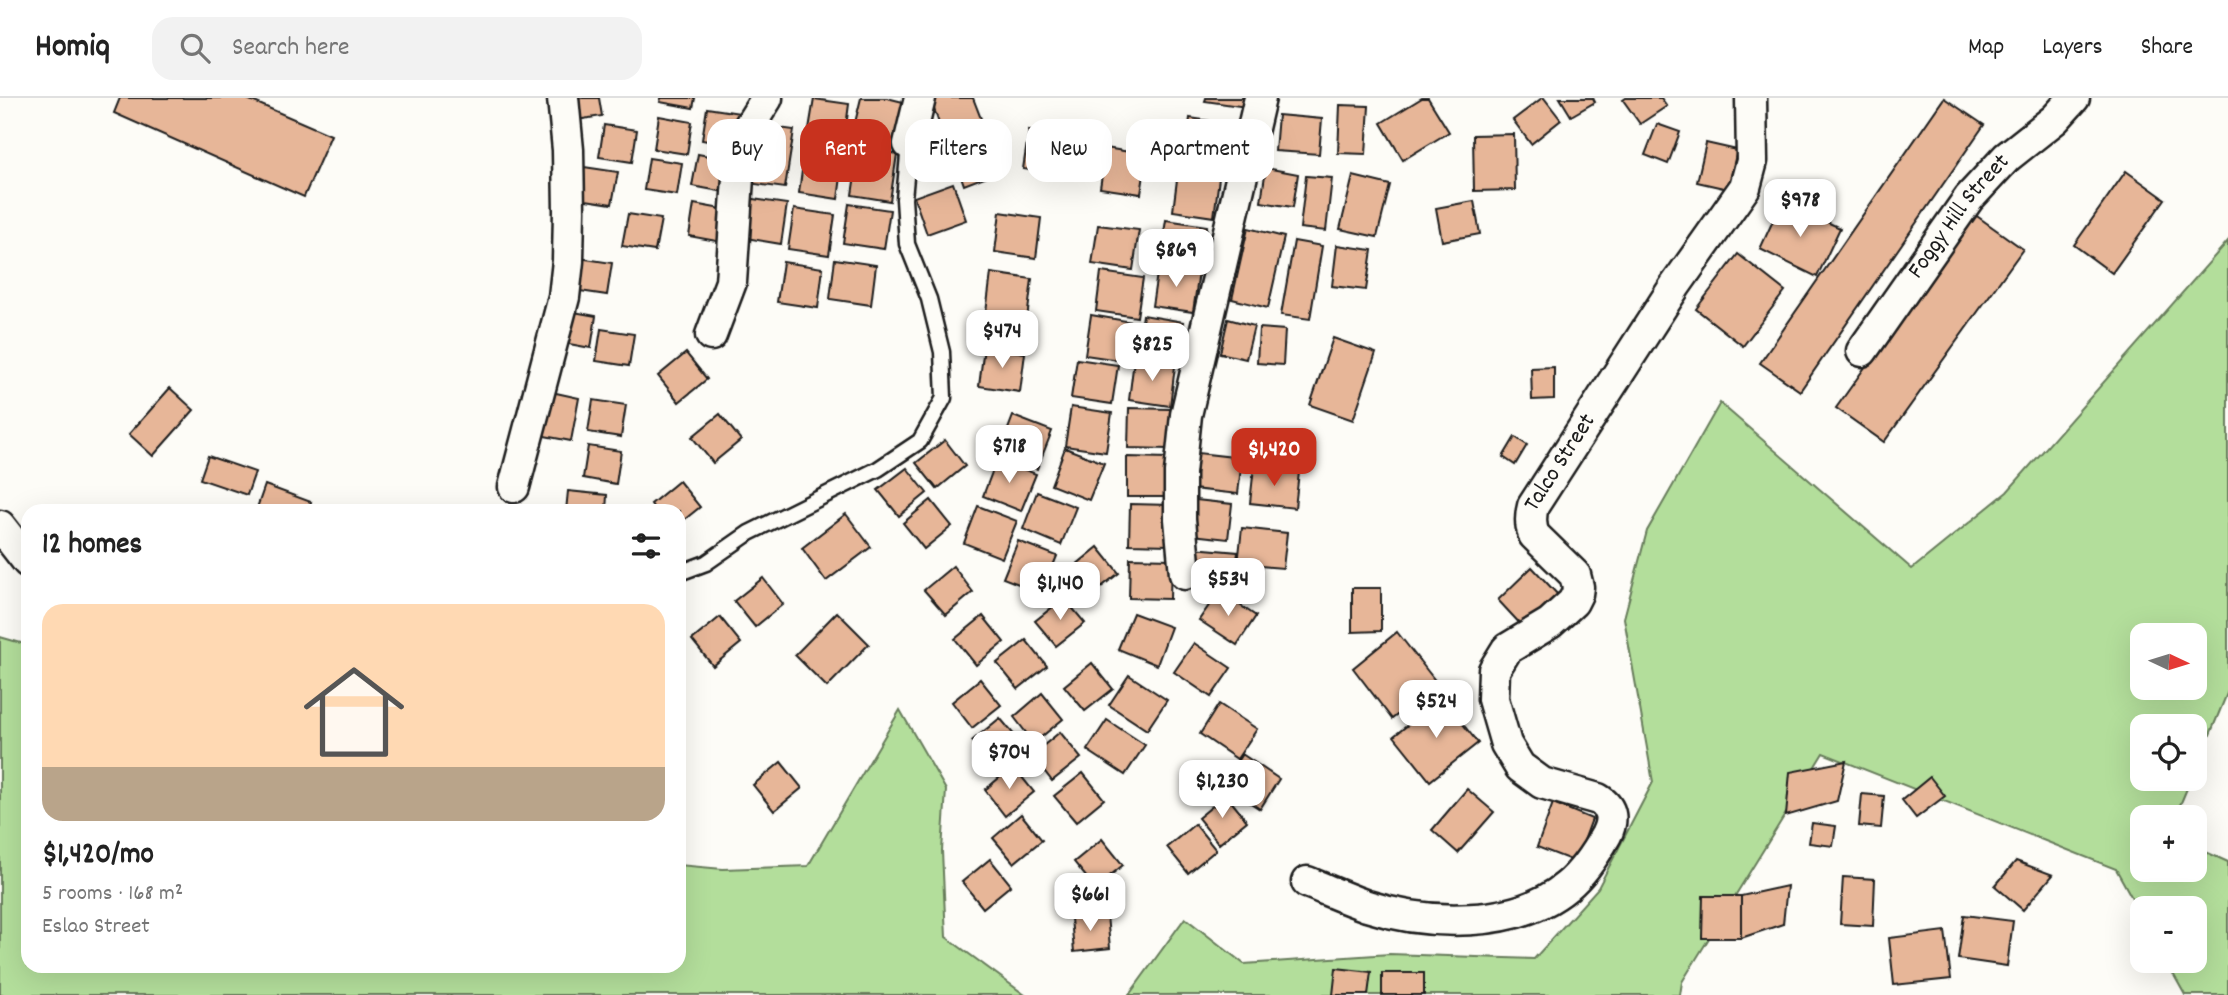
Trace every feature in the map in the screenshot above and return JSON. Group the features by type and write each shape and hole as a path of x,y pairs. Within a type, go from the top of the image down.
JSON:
{"street":[{"path":"514,487 564,297 569,211 568,150 563,98"},
{"path":"711,335 731,282 739,163 745,133 767,98"},
{"path":"915,119 920,98"},
{"path":"1185,574 1180,519 1180,473 1186,415 1260,98"},
{"name":"Talco Street","path":"1307,882 1368,906 1408,916 1461,920 1489,918 1522,910 1549,899 1565,888 1579,875 1605,836 1611,813 1607,804 1542,783 1520,767 1506,744 1493,699 1494,670 1507,649 1550,623 1573,602 1578,587 1575,575 1534,536 1530,517 1533,506 1675,286 1745,187 1752,161 1751,98"},
{"name":"Foggy Hill Street","path":"1862,351 1969,198 2007,158 2055,120 2074,98"},
{"path":"0,526 21,553"}],"lane":[{"path":"686,570 706,563 749,533 800,506 878,470 920,441 944,398 942,352 929,299 907,244 906,182"}],"green space":[{"path":"2228,241 2228,691 2207,742 2207,714 2130,714 2130,791 2186,791 2180,805 2130,805 2130,882 2207,882 2207,852 2228,862 2228,995 2185,995 2173,973 2207,973 2207,896 2131,896 2116,869 1823,753 1682,982 1680,995 1129,995 1185,918 1244,964 1390,954 1534,959 1598,888 1653,782 1624,618 1647,531 1720,403 1912,569 2007,492"},
{"path":"0,637 21,643 21,973 686,973 686,866 723,869 808,866 900,710 946,790 942,851 946,937 1025,995 0,995"}],"building":[{"path":"120,98 245,98 331,135 304,197 114,113"},
{"path":"566,98 599,98 602,116 570,121"},
{"path":"661,98 695,98 693,108 660,102"},
{"path":"861,98 887,98 903,102 894,140 891,139 891,119 856,119"},
{"path":"973,98 981,119 938,119 931,100"},
{"path":"1206,98 1248,98 1246,107 1205,101"},
{"path":"1422,98 1428,98 1449,132 1403,160 1381,123"},
{"path":"1542,98 1561,120 1531,144 1513,120"},
{"path":"1560,98 1593,98 1595,102 1571,116"},
{"path":"1661,98 1667,106 1640,124 1623,100"},
{"path":"1944,98 1984,125 1800,391 1760,363"},
{"path":"814,99 849,104 847,119 811,119"},
{"path":"1340,105 1369,106 1366,154 1338,153"},
{"path":"707,108 740,113 739,119 707,119 707,141 702,140"},
{"path":"1278,115 1322,119 1319,154 1275,151"},
{"path":"659,116 692,122 687,154 654,149"},
{"path":"1657,124 1680,132 1668,164 1645,155"},
{"path":"604,125 637,130 632,162 599,157"},
{"path":"786,129 794,130 786,182"},
{"path":"1514,134 1515,190 1474,191 1473,135"},
{"path":"1706,143 1737,150 1728,189 1697,182"},
{"path":"1112,149 1126,151 1126,182 1143,182 1141,194 1100,188 1101,182 1112,182"},
{"path":"891,153 897,154 890,201 852,195 854,182 891,182"},
{"path":"698,154 707,156 707,182 727,182 725,192 692,186"},
{"path":"649,158 682,163 677,195 644,190"},
{"path":"584,167 618,172 612,204 579,199"},
{"path":"1274,170 1298,174 1293,207 1261,202 1264,182 1274,182"},
{"path":"2126,171 2165,199 2112,273 2074,245"},
{"path":"1306,176 1332,178 1326,231 1300,228"},
{"path":"1353,176 1390,185 1377,237 1340,229"},
{"path":"748,182 786,182 785,188"},
{"path":"800,182 840,182 838,199 799,193"},
{"path":"1177,182 1218,182 1214,217 1173,211"},
{"path":"953,183 966,220 927,234 914,197"},
{"path":"746,198 787,204 781,244 740,237"},
{"path":"1474,201 1480,234 1442,241 1436,208"},
{"path":"1782,201 1840,228 1817,277 1760,249"},
{"path":"694,204 727,210 722,242 689,236"},
{"path":"849,204 890,210 884,249 843,243"},
{"path":"794,209 835,215 829,255 788,249"},
{"path":"1000,212 1041,218 1036,258 995,252"},
{"path":"628,214 661,219 655,251 622,246"},
{"path":"1974,214 2023,249 1884,442 1836,408"},
{"path":"1166,220 1207,226 1201,265 1160,259"},
{"path":"1098,225 1139,230 1133,270 1092,264"},
{"path":"1248,228 1284,237 1268,308 1232,299"},
{"path":"1294,241 1322,246 1310,319 1281,315"},
{"path":"1337,245 1372,250 1366,290 1332,286"},
{"path":"1738,254 1785,291 1743,346 1696,309"},
{"path":"579,258 612,263 607,295 573,290"},
{"path":"835,259 876,265 871,305 830,299"},
{"path":"783,262 823,268 818,308 777,302"},
{"path":"1158,267 1199,272 1193,312 1152,306"},
{"path":"1101,272 1143,278 1137,317 1096,311"},
{"path":"991,273 1032,279 1027,319 986,313"},
{"path":"563,310 596,316 591,348 558,342"},
{"path":"1091,315 1132,322 1126,361 1085,355"},
{"path":"1143,315 1184,322 1178,361 1137,355"},
{"path":"1228,319 1254,326 1246,359 1220,353"},
{"path":"1259,328 1285,330 1283,365 1257,363"},
{"path":"601,329 634,334 629,366 596,361"},
{"path":"1333,338 1376,353 1353,420 1310,405"},
{"path":"984,347 1025,353 1020,392 979,386"},
{"path":"686,353 707,379 679,402 658,376"},
{"path":"1077,359 1118,365 1112,404 1071,398"},
{"path":"1134,360 1175,366 1170,406 1129,400"},
{"path":"1554,367 1554,399 1532,400 1531,368"},
{"path":"170,388 194,410 153,456 129,434"},
{"path":"547,391 579,398 571,441 539,435"},
{"path":"593,400 626,405 621,437 588,432"},
{"path":"1071,407 1112,413 1106,452 1065,446"},
{"path":"1129,408 1170,409 1169,449 1128,448"},
{"path":"720,414 741,440 713,463 692,437"},
{"path":"1013,416 1052,431 1037,469 999,453"},
{"path":"1515,437 1527,445 1515,465 1503,457"},
{"path":"945,440 965,466 937,489 916,463"},
{"path":"588,446 621,451 616,484 583,478"},
{"path":"1065,448 1104,463 1089,500 1051,485"},
{"path":"1198,453 1242,458 1238,494 1193,489"},
{"path":"208,456 255,472 247,495 200,479"},
{"path":"1127,457 1169,458 1168,497 1127,497"},
{"path":"997,459 1036,474 1021,511 983,496"},
{"path":"1254,467 1299,472 1295,508 1250,503"},
{"path":"907,468 927,493 899,516 878,490"},
{"path":"679,481 700,507 686,518 686,504 651,504"},
{"path":"265,485 311,502 310,504 258,504"},
{"path":"568,491 607,495 606,504 567,504"},
{"path":"1037,492 1076,507 1061,545 1023,529"},
{"path":"1187,499 1232,504 1228,539 1183,534"},
{"path":"931,500 952,526 924,549 903,523"},
{"path":"1130,504 1171,505 1170,545 1129,544"},
{"path":"978,506 1017,521 1002,558 964,543"},
{"path":"846,514 871,547 826,581 802,548"},
{"path":"1242,528 1287,533 1283,568 1238,564"},
{"path":"1018,541 1057,556 1042,593 1003,578"},
{"path":"1098,547 1119,573 1091,595 1070,570"},
{"path":"1193,548 1238,552 1234,588 1190,583"},
{"path":"1130,558 1171,559 1170,599 1129,598"},
{"path":"953,566 973,592 946,615 924,590"},
{"path":"1532,567 1559,596 1524,628 1498,600"},
{"path":"763,578 783,604 755,627 734,601"},
{"path":"1352,588 1381,588 1381,631 1352,632"},
{"path":"1219,591 1256,616 1237,645 1199,620"},
{"path":"1064,598 1085,623 1056,646 1035,621"},
{"path":"837,612 869,644 827,687 795,655"},
{"path":"1133,613 1171,627 1157,665 1118,649"},
{"path":"983,616 1004,642 976,665 955,639"},
{"path":"720,617 741,643 713,666 692,640"},
{"path":"1397,632 1437,683 1392,719 1353,668"},
{"path":"1026,640 1047,666 1018,689 997,663"},
{"path":"1194,643 1231,668 1211,697 1174,672"},
{"path":"1092,663 1113,689 1085,711 1064,686"},
{"path":"1129,675 1167,700 1147,730 1109,705"},
{"path":"980,679 1001,705 972,728 952,702"},
{"path":"1042,693 1063,719 1034,743 1014,717"},
{"path":"1442,698 1478,743 1430,781 1394,736"},
{"path":"1219,704 1257,729 1237,759 1200,734"},
{"path":"1000,718 1021,743 993,766 972,741"},
{"path":"1107,720 1145,745 1125,775 1087,750"},
{"path":"1060,732 1081,758 1052,781 1032,755"},
{"path":"1242,754 1279,779 1260,809 1222,784"},
{"path":"1846,761 1837,801 1786,816 1790,772"},
{"path":"781,762 802,788 774,811 753,785"},
{"path":"1013,766 1034,792 1005,816 985,790"},
{"path":"1083,773 1104,799 1076,822 1054,796"},
{"path":"1930,777 1945,796 1916,818 1902,800"},
{"path":"1467,789 1494,812 1458,853 1432,830"},
{"path":"1862,794 1884,796 1881,828 1859,826"},
{"path":"1226,795 1247,821 1219,844 1198,818"},
{"path":"1553,803 1592,819 1576,862 1537,847"},
{"path":"1021,814 1042,840 1014,863 993,838"},
{"path":"1812,823 1836,826 1833,846 1809,843"},
{"path":"1195,824 1216,850 1188,873 1167,847"},
{"path":"1102,839 1123,865 1095,888 1074,862"},
{"path":"990,859 1011,885 983,908 962,882"},
{"path":"2016,861 2053,875 2023,910 1995,886"},
{"path":"1843,877 1875,879 1873,926 1840,924"},
{"path":"1787,886 1783,924 1741,938 1741,896"},
{"path":"1703,896 1741,896 1741,938 1702,938"},
{"path":"1107,915 1110,948 1074,952 1071,918"},
{"path":"1964,915 2013,921 2007,966 1958,959"},
{"path":"1945,931 1951,979 1894,985 1889,938"},
{"path":"1336,968 1371,972 1368,995 1333,995"},
{"path":"1382,973 1424,973 1424,995 1382,995"}]}
